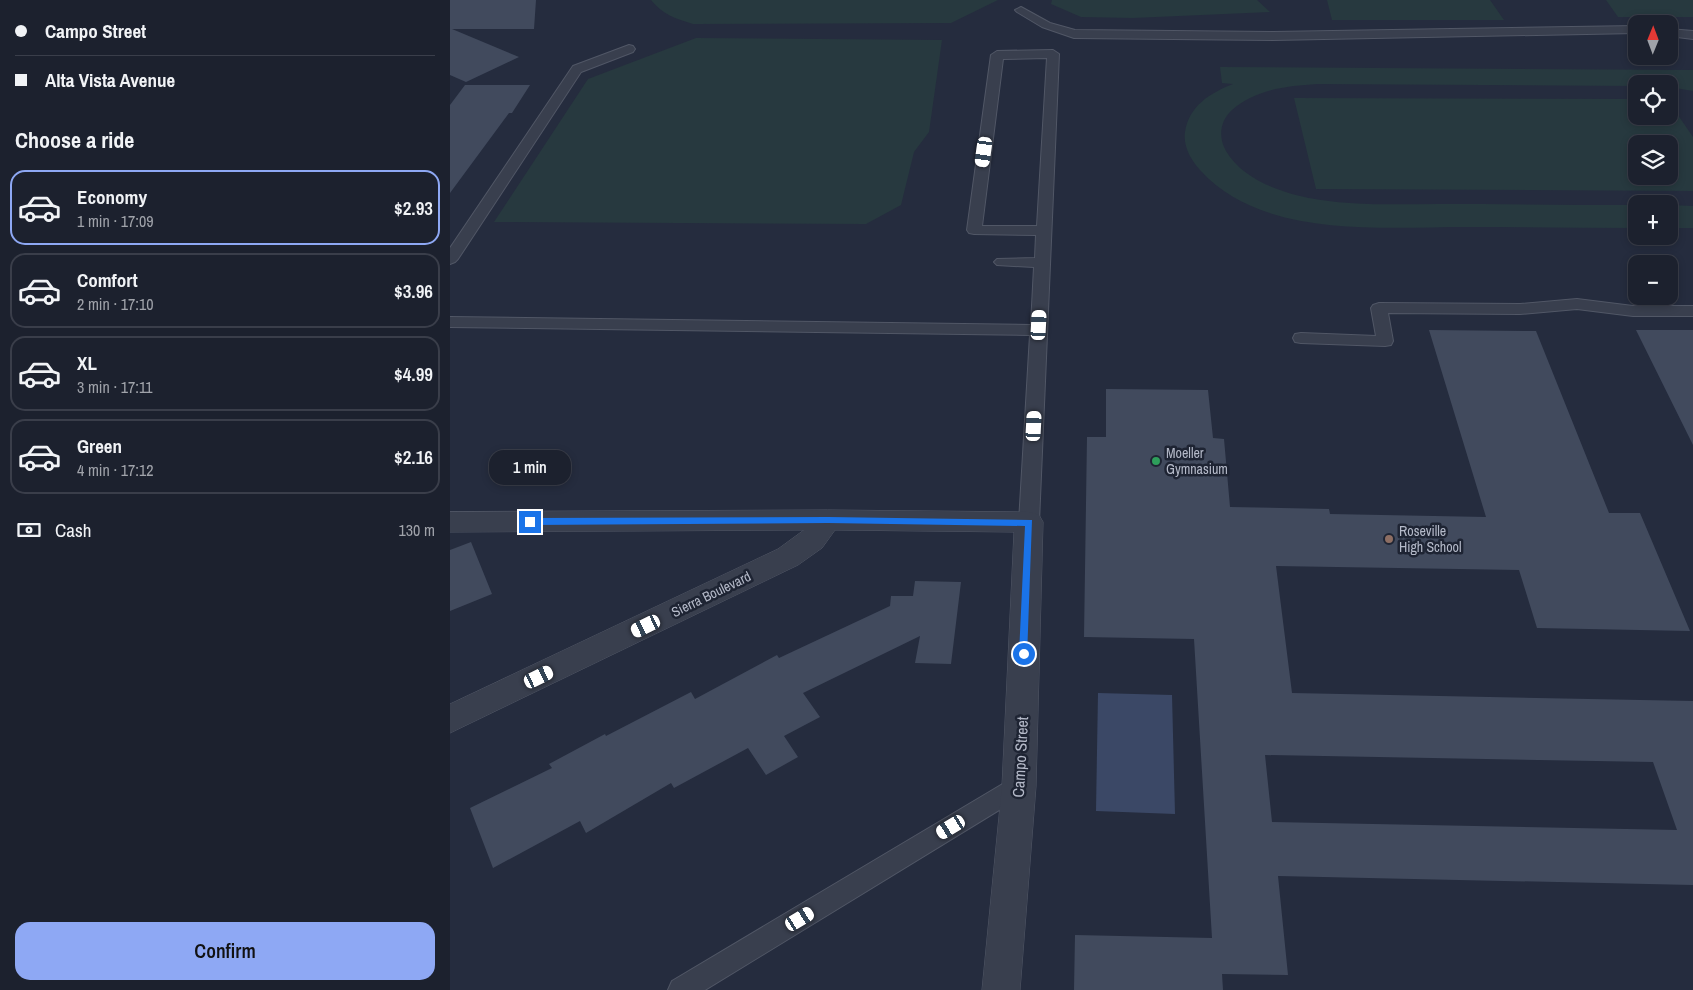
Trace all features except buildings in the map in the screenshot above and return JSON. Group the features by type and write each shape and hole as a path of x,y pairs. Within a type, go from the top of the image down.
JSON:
{"street":[{"path":"450,522 828,520 1029,522"},
{"name":"Sierra Boulevard","path":"450,719 788,557 812,540 828,520"},
{"name":"Campo Street","path":"1001,990 1019,786 1029,522"}],"lane":[{"path":"1021,10 1046,25 1074,34 1273,36 1628,30"},
{"path":"1678,34 1693,35"},
{"path":"450,259 577,69 629,49"},
{"path":"1029,522 1042,263 1044,231 1053,54 997,55 974,230 1044,231"},
{"path":"1002,262 1042,263"},
{"path":"1300,338 1385,341 1379,308 1520,309 1577,304 1633,310 1693,311"},
{"path":"450,322 1039,330"},
{"path":"681,990 1019,786"}],"shaded area":[{"path":"651,0 998,0 951,23 693,24 670,15"},
{"path":"1052,0 1257,0 1270,12 1133,18 1081,17 1051,4"},
{"path":"1327,0 1490,0 1504,20 1332,20"},
{"path":"1606,0 1693,0 1693,17 1678,17 1678,15 1628,15 1628,17 1618,17"},
{"path":"696,38 942,40 929,132 914,152 901,205 866,224 494,222 588,79"},
{"path":"1220,67 1693,70 1693,91 1678,88 1678,75 1628,75 1628,86 1317,84 1294,86 1272,90 1251,97 1228,114 1221,129 1223,146 1234,162 1244,171 1255,179 1295,195 1336,202 1380,204 1628,205 1628,228 1361,227 1324,224 1289,218 1256,208 1226,192 1200,170 1188,152 1185,142 1187,123 1196,108 1209,96 1233,84 1222,83"},
{"path":"1294,98 1628,99 1628,125 1678,125 1678,115 1693,137 1693,191 1316,189"},
{"path":"1678,205 1693,206 1693,228 1678,228"}],"water":[{"path":"1098,693 1172,695 1175,814 1096,811"}],"place":[{"name":"Moeller Gymnasium","path":"1156,461"},
{"name":"Roseville High School","path":"1389,539"}],"route":[{"path":"530,522 828,520 1029,522 1024,654"}]}
